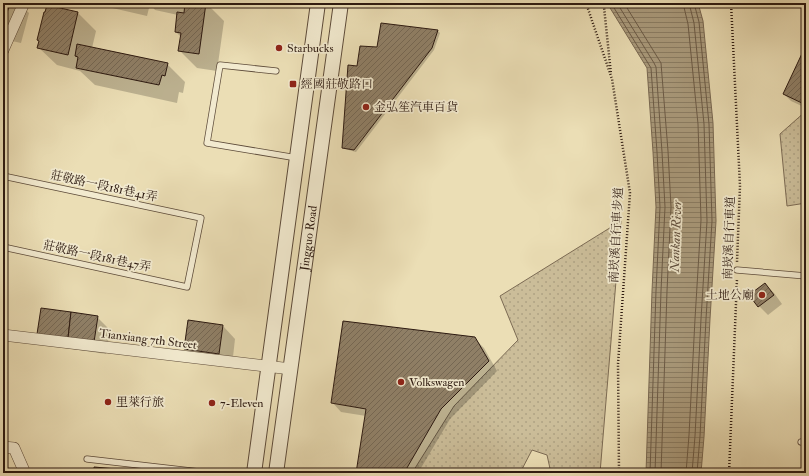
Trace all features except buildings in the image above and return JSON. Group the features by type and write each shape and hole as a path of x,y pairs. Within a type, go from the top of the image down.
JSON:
{"street":[{"path":"3,50 24,3"},
{"name":"Jingguo Road","path":"254,473 318,3"},
{"name":"Jingguo Road","path":"276,473 340,3"},
{"name":"Tianxiang 7th Street","path":"3,335 290,369"},
{"path":"3,447 14,448 25,473"}],"lane":[{"path":"276,71 220,65 207,143 297,158"},
{"name":"莊敬路一段181巷41弄","path":"3,176 201,218 187,287"},
{"name":"莊敬路一段181巷47弄","path":"3,247 187,287"},
{"path":"737,270 806,276"},
{"path":"87,459 209,473"}],"path":[{"name":"南崁溪自行車步道","path":"586,3 612,79 630,193 618,364 619,473"},
{"path":"602,3 604,7 612,79"},
{"name":"南崁溪自行車道","path":"729,473 740,186 731,3"}],"shaded area":[{"path":"806,111 806,203 787,206 780,134"},
{"path":"621,221 600,473 551,473 547,455 532,450 520,473 412,473 454,406 518,340 500,296"}],"water":[{"name":"Nankan River","path":"607,3 698,3 703,21 713,123 716,221 701,473 646,473 656,207 647,68"}],"place":[{"name":"Starbucks","path":"279,48"},
{"name":"經國莊敬路口","path":"293,84"},
{"name":"金弘笙汽車百貨","path":"366,107"},
{"name":"土地公廟","path":"762,295"},
{"name":"Volkswagen","path":"401,382"},
{"name":"里萊行旅","path":"108,402"},
{"name":"7-Eleven","path":"212,403"}]}
